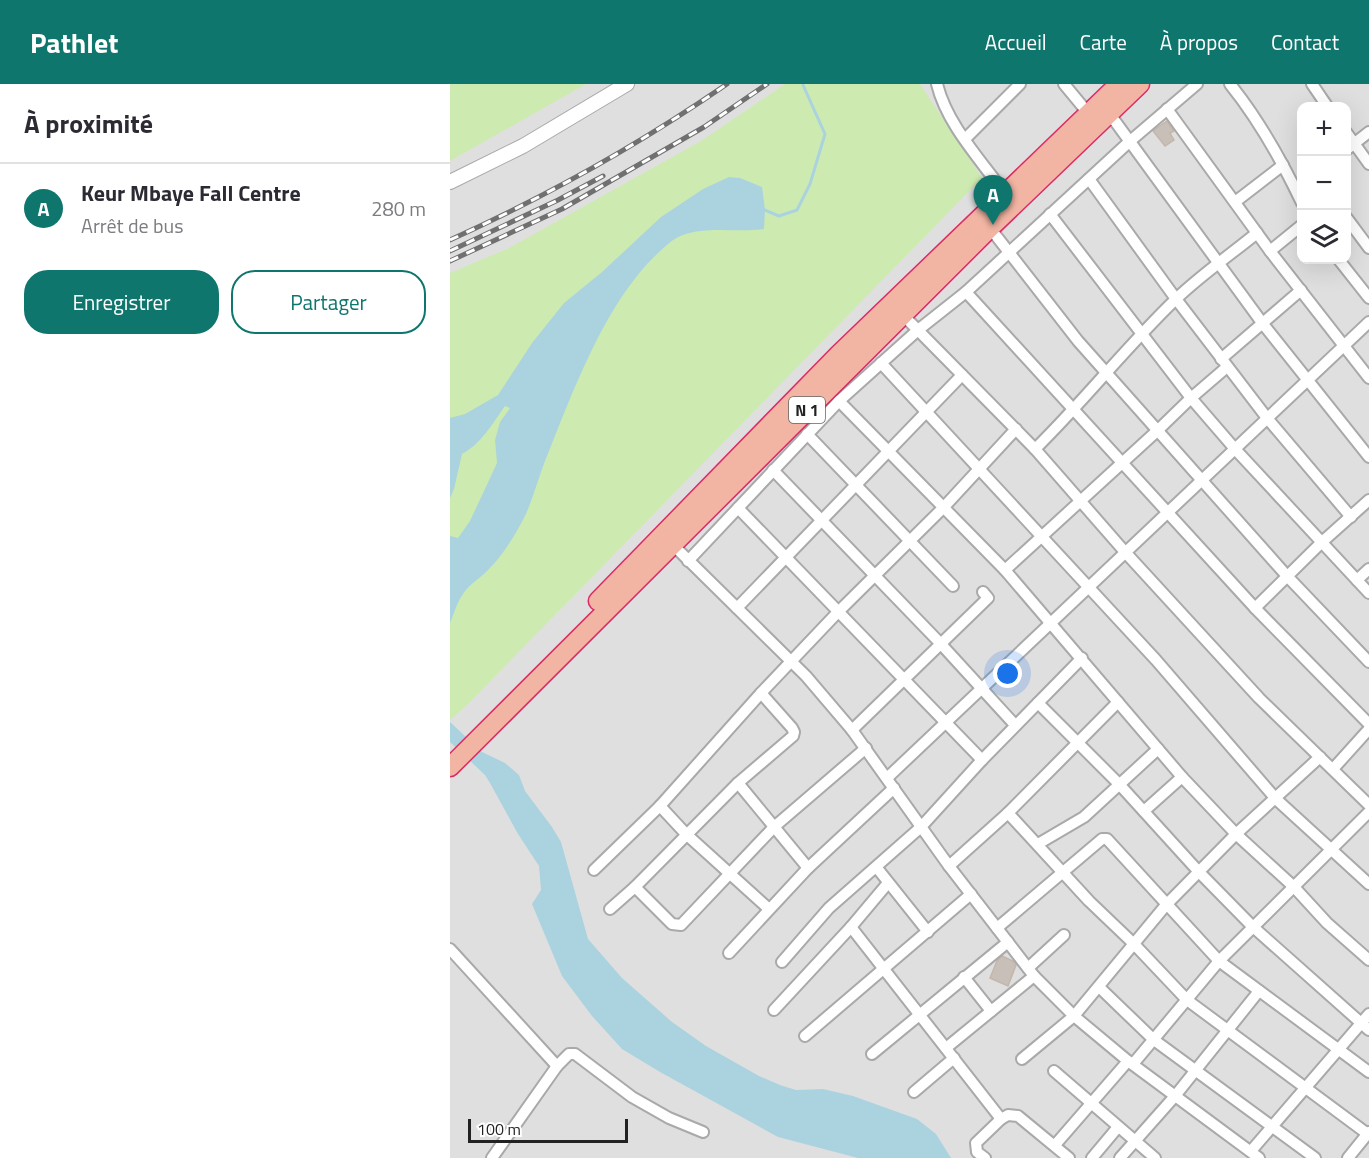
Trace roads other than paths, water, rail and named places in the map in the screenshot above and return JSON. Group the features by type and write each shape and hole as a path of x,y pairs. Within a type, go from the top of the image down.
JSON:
{"highway":[{"name":"N 1","path":"473,737 838,355 1119,84"},
{"name":"N 1","path":"454,756 672,544 990,228 1140,84"}],"street":[{"path":"450,182 523,146 627,84"},
{"path":"937,84 941,100 965,139 1005,194"},
{"path":"965,139 1020,84"},
{"path":"1064,84 1088,113"},
{"path":"688,561 839,401 918,330 966,292 1129,142 1197,84"},
{"path":"1230,84 1249,108 1297,186"},
{"path":"1312,84 1324,102"},
{"path":"1167,108 1270,251 1369,378"},
{"path":"1109,113 1306,381 1369,457"},
{"path":"1369,132 1351,146 1369,164"},
{"path":"1235,202 1283,165"},
{"path":"1089,179 1224,363 1267,418 1351,517"},
{"path":"1050,214 1191,398 1235,449 1369,593"},
{"path":"1351,223 1369,248"},
{"path":"990,228 1078,341 1287,576 1369,662"},
{"path":"1270,251 1297,229"},
{"path":"1035,449 1074,411 1107,372 1176,299 1257,233"},
{"path":"1342,264 1369,298"},
{"path":"1005,570 1157,431 1263,324 1301,291"},
{"path":"966,292 1255,608 1369,724"},
{"path":"903,315 1035,449 1125,552 1259,698 1369,805"},
{"path":"886,778 1369,322"},
{"path":"881,363 1156,660 1276,799 1369,884"},
{"path":"737,608 962,375"},
{"path":"839,401 1005,570 1052,622 1182,777 1236,834 1369,960"},
{"path":"594,870 660,806 761,693 874,575 944,507 1016,429"},
{"path":"807,434 911,539 953,586"},
{"path":"773,470 940,643 1015,725"},
{"path":"1255,608 1369,500"},
{"path":"738,508 982,760"},
{"path":"672,544 792,662 852,730 949,866 1031,972 1074,1016 1131,1063 1255,1155 1273,1126 1305,1086 1338,1049 1365,1026 1369,1014"},
{"path":"1357,580 1369,569"},
{"path":"852,730 988,598 983,592"},
{"path":"782,962 829,908 921,827 1015,725 1082,658"},
{"path":"610,909 635,887 738,783 793,736 794,732 761,693"},
{"path":"949,866 1008,813 1118,702"},
{"path":"1038,703 1119,784 1252,926 1365,1026"},
{"path":"1333,769 1369,729"},
{"path":"635,887 672,924 681,925 774,827 866,748"},
{"path":"1038,844 1074,824 1158,749"},
{"path":"1022,1059 1074,1016 1166,905 1236,834 1320,757"},
{"path":"1144,811 1182,777"},
{"path":"738,783 808,868"},
{"path":"729,953 808,868 894,788"},
{"path":"660,806 686,834 769,909"},
{"path":"1055,1145 1154,1040 1219,961 1252,926 1332,851 1369,812"},
{"path":"1008,813 1089,901 1187,1000 1369,1134 1348,1158"},
{"path":"997,928 1102,839 1107,839 1219,961 1369,1072"},
{"path":"877,868 928,932"},
{"path":"774,1010 888,884"},
{"path":"805,1036 971,894"},
{"path":"851,927 1001,1119"},
{"path":"946,1048 991,1011 1031,972 1064,935"},
{"path":"872,1054 1008,942"},
{"path":"450,949 557,1066"},
{"path":"964,977 991,1011"},
{"path":"1099,987 1154,1040 1315,1158"},
{"path":"1120,1158 1175,1096 1259,991"},
{"path":"492,1158 557,1066 569,1054 575,1054 632,1096 669,1118 703,1132"},
{"path":"914,1092 954,1058"},
{"path":"1054,1071 1155,1158"},
{"path":"985,1158 977,1152 976,1143 1008,1115 1018,1116 1070,1158"},
{"path":"1092,1158 1118,1127"}],"water":[{"path":"729,177 740,178 762,187 765,210 764,229 712,230 683,235 657,254 638,275 621,298 591,351 566,407 525,516 500,557 466,590 450,623 450,536 458,538 470,521 497,463 495,440 500,422 510,408 505,406 481,439 462,454 450,498 450,418 465,414 498,395 532,343 564,303 602,272 661,217 703,189"},
{"path":"450,722 482,752 505,763 519,775 525,791 561,842 588,939 622,978 672,1022 706,1046 759,1076 780,1085 796,1090 823,1089 853,1096 917,1119 936,1134 951,1158 858,1158 778,1137 622,1049 592,1016 562,976 532,904 541,890 539,866 485,775 450,742"}],"waterway":[{"path":"762,209 779,216 797,210 810,184 825,134 803,85"}],"railway":[{"path":"450,240 522,206 592,168 661,128 727,84"},
{"path":"450,261 562,209 704,127 767,84"},
{"path":"450,251 603,176"}],"place":[{"name":"Keur Mbaye Fall Centre","path":"993,225"}]}
